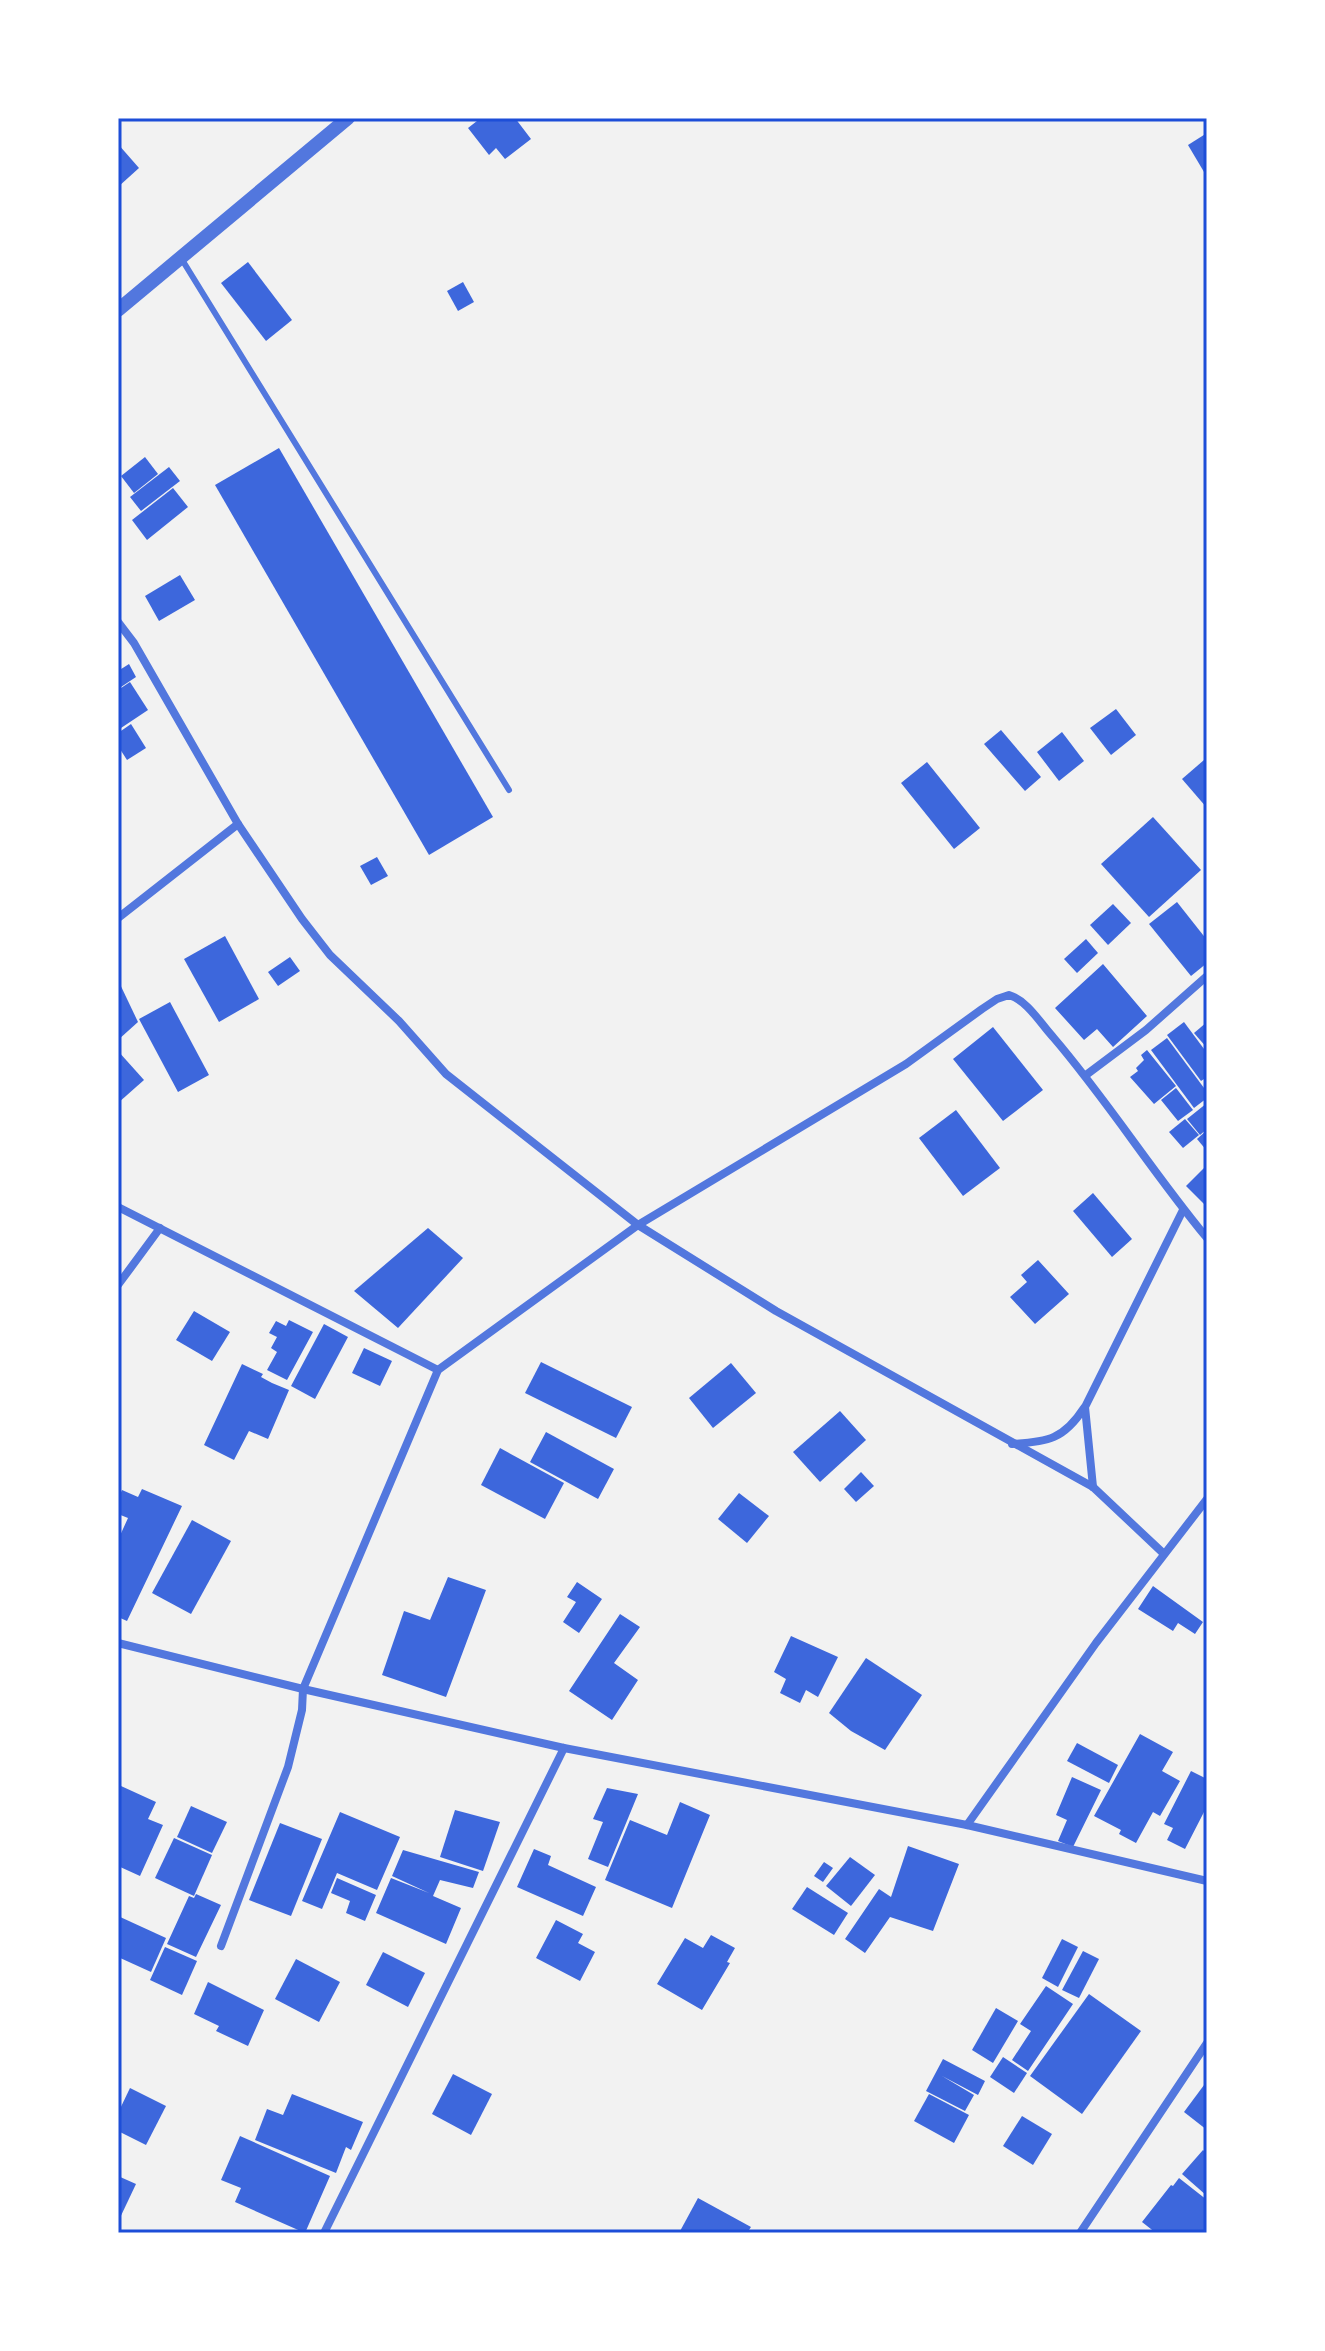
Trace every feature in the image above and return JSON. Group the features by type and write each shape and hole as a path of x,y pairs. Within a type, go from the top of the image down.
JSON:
{"street":[{"path":"118,310 348,118"},
{"path":"118,622 134,643 238,824 302,919 330,955 399,1021 446,1074 638,1225 776,1311 1093,1487 1163,1553"},
{"path":"118,918 238,824"},
{"path":"1086,1075 1146,1030 1207,976"},
{"path":"221,1946 288,1767 302,1710 303,1689 438,1370 638,1225 906,1064 997,999 1009,995 1020,1000 1086,1075 1183,1210 1207,1238"},
{"path":"118,1207 438,1370"},
{"path":"1012,1444 1049,1440 1072,1426 1085,1407 1183,1210"},
{"path":"118,1285 160,1228"},
{"path":"1085,1407 1093,1487"},
{"path":"967,1825 1096,1643 1207,1499"},
{"path":"118,1643 564,1748 967,1825 1207,1881"},
{"path":"324,2233 564,1748"},
{"path":"1080,2233 1207,2043"}],"lane":[{"path":"180,258 509,790"}],"building":[{"path":"474,118 515,118 531,139 505,159 496,148 489,155 468,128 477,121"},
{"path":"1207,133 1207,170 1204,172 1188,145"},
{"path":"118,144 139,168 118,187"},
{"path":"248,262 292,320 266,341 221,283"},
{"path":"463,282 474,302 458,311 447,291"},
{"path":"279,448 493,817 429,855 215,485"},
{"path":"145,457 158,474 134,493 121,476"},
{"path":"169,467 180,481 141,511 130,497"},
{"path":"173,488 188,507 147,540 132,520"},
{"path":"180,575 195,600 159,621 145,596"},
{"path":"129,664 136,677 118,689 118,671"},
{"path":"130,682 148,710 118,730 118,690"},
{"path":"1116,709 1136,735 1111,755 1090,728"},
{"path":"131,724 146,748 127,760 118,746 118,733"},
{"path":"1001,730 1041,777 1025,791 984,744"},
{"path":"1062,732 1084,761 1059,781 1037,752"},
{"path":"1204,760 1207,764 1207,808 1182,779"},
{"path":"927,762 980,828 954,849 901,783"},
{"path":"1153,817 1201,870 1149,917 1101,864"},
{"path":"377,857 388,876 371,885 360,866"},
{"path":"1177,902 1207,940 1207,963 1191,976 1149,924"},
{"path":"1113,904 1131,923 1108,945 1090,925"},
{"path":"225,936 259,999 219,1022 184,959"},
{"path":"1086,939 1098,953 1077,973 1064,959"},
{"path":"290,957 300,971 278,986 268,972"},
{"path":"1103,964 1147,1016 1113,1047 1097,1029 1084,1040 1055,1008"},
{"path":"118,980 138,1022 118,1040"},
{"path":"170,1002 209,1075 178,1092 139,1019"},
{"path":"1184,1022 1207,1053 1207,1077 1201,1081 1167,1035"},
{"path":"1207,1022 1207,1048 1194,1033"},
{"path":"993,1027 1043,1090 1003,1121 953,1059"},
{"path":"1167,1038 1207,1092 1207,1098 1194,1108 1151,1050"},
{"path":"1147,1050 1176,1086 1154,1104 1130,1077 1138,1071 1136,1068 1144,1060 1141,1055"},
{"path":"118,1051 144,1080 118,1103"},
{"path":"1176,1088 1193,1110 1178,1121 1161,1100"},
{"path":"1207,1103 1207,1129 1200,1135 1187,1119"},
{"path":"956,1110 1000,1168 963,1196 919,1138"},
{"path":"1185,1119 1199,1135 1183,1148 1169,1132"},
{"path":"1207,1130 1207,1151 1197,1139"},
{"path":"1207,1165 1207,1201 1204,1204 1186,1186"},
{"path":"1093,1193 1132,1239 1112,1257 1073,1211"},
{"path":"428,1228 463,1258 398,1328 354,1291"},
{"path":"1038,1260 1069,1294 1035,1324 1010,1297 1027,1282 1021,1275"},
{"path":"194,1311 230,1332 212,1361 176,1340"},
{"path":"289,1320 313,1332 287,1380 267,1370 277,1352 271,1348 277,1337 269,1333 276,1321 286,1326"},
{"path":"324,1324 348,1337 315,1399 291,1386"},
{"path":"364,1348 392,1361 380,1386 352,1373"},
{"path":"541,1362 632,1407 616,1438 525,1393"},
{"path":"731,1363 756,1393 713,1428 689,1398"},
{"path":"242,1364 289,1390 268,1439 249,1431 234,1460 204,1445"},
{"path":"840,1411 866,1440 820,1482 793,1452"},
{"path":"546,1432 614,1469 598,1499 530,1462"},
{"path":"500,1448 564,1483 545,1519 481,1485"},
{"path":"861,1472 874,1486 856,1502 844,1489"},
{"path":"142,1489 182,1506 127,1621 118,1617 118,1540 128,1518 118,1514 118,1499 122,1490 138,1497"},
{"path":"739,1493 769,1516 747,1543 718,1519"},
{"path":"192,1520 231,1541 191,1614 152,1593"},
{"path":"448,1577 486,1590 446,1697 382,1675 404,1611 430,1620"},
{"path":"577,1582 602,1599 579,1633 563,1622 576,1602 567,1597"},
{"path":"1153,1586 1203,1622 1195,1634 1178,1623 1173,1631 1138,1609"},
{"path":"620,1614 640,1627 614,1663 638,1680 612,1720 569,1691"},
{"path":"791,1636 838,1657 818,1697 806,1690 800,1703 780,1693 786,1679 774,1672"},
{"path":"866,1658 922,1695 885,1750 851,1731 829,1713"},
{"path":"1140,1734 1173,1752 1162,1771 1180,1781 1160,1816 1153,1812 1136,1843 1119,1834 1121,1830 1094,1816"},
{"path":"1077,1743 1118,1765 1109,1783 1067,1761"},
{"path":"1191,1771 1207,1779 1207,1814 1204,1812 1185,1849 1167,1840 1173,1828 1164,1824"},
{"path":"1072,1777 1101,1790 1073,1847 1058,1841 1067,1820 1056,1815"},
{"path":"121,1786 156,1802 148,1819 163,1825 140,1876 118,1866 118,1791"},
{"path":"607,1788 638,1794 608,1867 588,1859 603,1822 593,1819"},
{"path":"680,1802 710,1815 672,1908 605,1880 630,1820 667,1835"},
{"path":"191,1806 227,1822 212,1853 177,1837"},
{"path":"455,1810 500,1822 483,1871 440,1857"},
{"path":"340,1812 400,1837 377,1890 337,1873 322,1909 302,1901"},
{"path":"280,1823 322,1839 291,1916 249,1900"},
{"path":"174,1838 212,1855 194,1896 155,1878"},
{"path":"908,1846 959,1864 933,1931 890,1917 865,1953 845,1939 879,1889 891,1897"},
{"path":"534,1849 551,1856 548,1865 596,1887 583,1916 517,1887"},
{"path":"403,1850 479,1872 473,1888 440,1880 433,1896 461,1908 446,1944 376,1913 391,1878 429,1893 392,1876"},
{"path":"850,1857 875,1875 851,1906 826,1886"},
{"path":"824,1862 833,1868 823,1882 814,1876"},
{"path":"337,1878 376,1895 365,1921 346,1913 350,1901 331,1893"},
{"path":"807,1887 848,1913 834,1935 792,1909"},
{"path":"196,1894 221,1905 196,1957 167,1944 189,1896 194,1898"},
{"path":"118,1916 166,1938 151,1972 118,1957"},
{"path":"556,1920 583,1934 578,1943 595,1952 580,1981 536,1958"},
{"path":"711,1935 735,1948 727,1962 730,1963 702,2010 657,1984 685,1938 703,1948"},
{"path":"1062,1939 1078,1947 1058,1987 1042,1978"},
{"path":"165,1947 197,1961 182,1995 150,1980"},
{"path":"1083,1951 1099,1959 1079,1998 1062,1990"},
{"path":"383,1952 425,1973 408,2007 366,1985"},
{"path":"296,1959 340,1982 319,2022 275,1999"},
{"path":"208,1982 264,2010 248,2046 216,2031 219,2026 194,2014"},
{"path":"1046,1986 1073,2004 1028,2071 1012,2060 1031,2031 1020,2024"},
{"path":"1089,1994 1141,2031 1082,2114 1030,2076"},
{"path":"996,2008 1018,2021 993,2063 972,2050"},
{"path":"1003,2057 1027,2073 1014,2093 990,2077"},
{"path":"943,2059 985,2081 978,2095 942,2076 974,2095 965,2111 926,2091"},
{"path":"453,2074 492,2094 471,2135 432,2114"},
{"path":"1207,2081 1207,2130 1184,2112"},
{"path":"130,2088 166,2106 146,2145 118,2131 118,2113"},
{"path":"292,2094 363,2122 351,2150 346,2147 336,2173 255,2140 267,2109 283,2115"},
{"path":"929,2094 969,2115 954,2143 914,2121"},
{"path":"1022,2116 1052,2134 1033,2165 1003,2146"},
{"path":"240,2136 330,2176 305,2233 235,2202 241,2188 221,2180"},
{"path":"1203,2150 1207,2154 1207,2196 1182,2174"},
{"path":"118,2176 136,2184 118,2222"},
{"path":"1179,2178 1207,2200 1207,2233 1156,2233 1142,2222"},
{"path":"698,2198 751,2227 747,2233 679,2233"}]}
